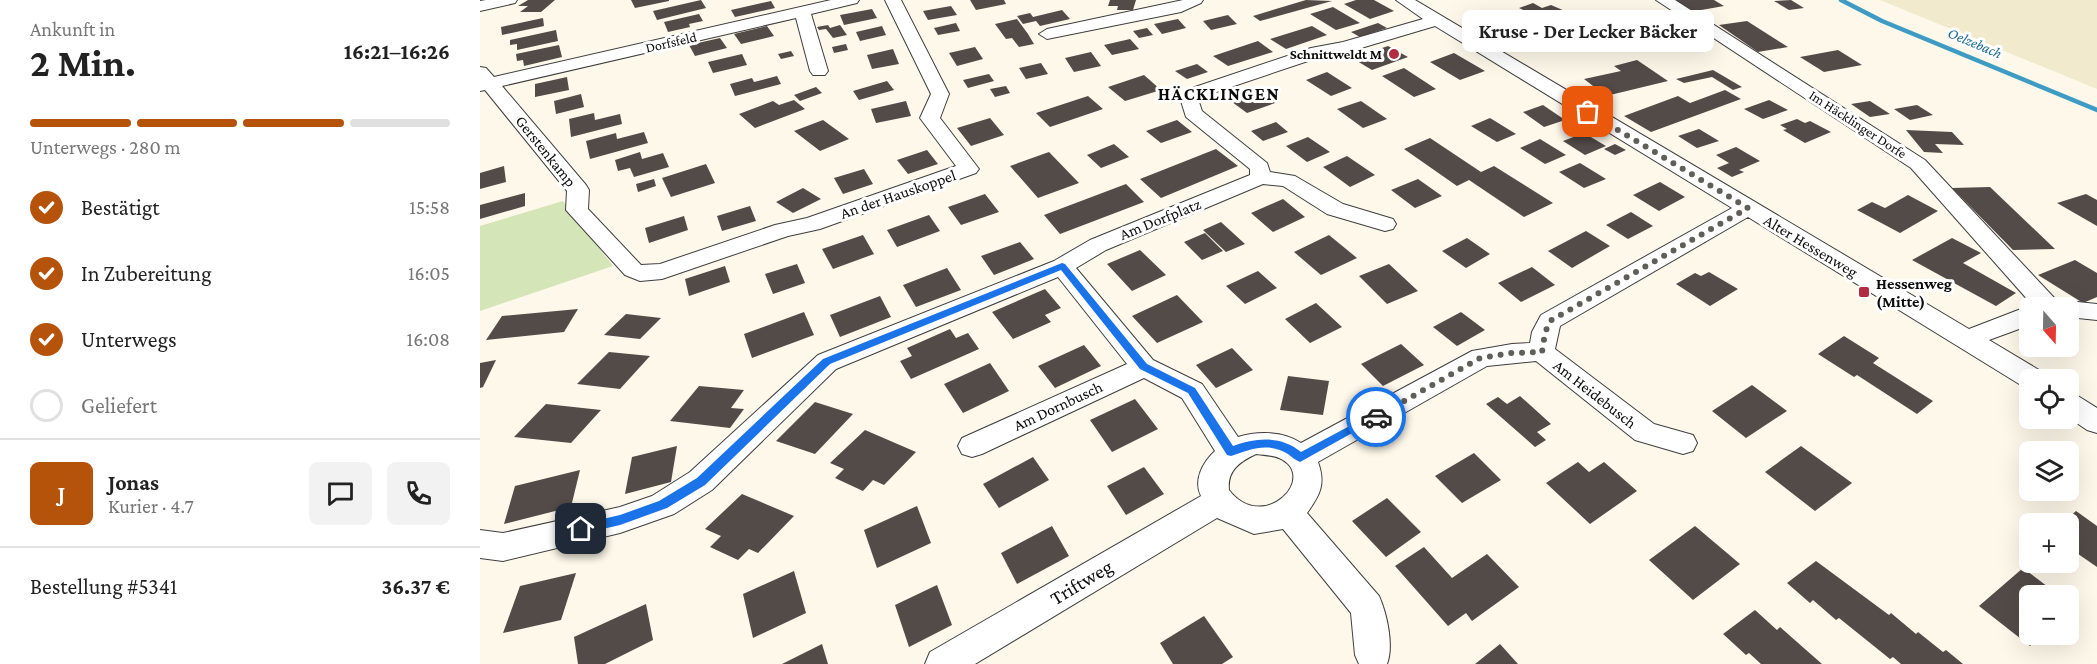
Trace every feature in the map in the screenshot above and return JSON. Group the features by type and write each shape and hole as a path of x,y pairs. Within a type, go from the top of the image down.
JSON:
{"street":[{"path":"480,6 509,0"},
{"name":"Dorfsfeld","path":"483,80 851,0"},
{"name":"An der Hauskoppel","path":"640,273 662,271 783,230 812,224 969,169 930,118 940,94 893,0"},
{"path":"1047,34 1181,7 1195,0"},
{"name":"Alter Hessenweg","path":"1404,0 2019,371"},
{"name":"Im Häcklinger Dorfe","path":"1664,0 1898,148 1918,164 2040,297"},
{"path":"802,11 819,71"},
{"path":"1260,178 1260,167 1193,112 1190,101 1198,92 1317,52 1345,47 1436,20"},
{"name":"Gerstenkamp","path":"483,80 578,190 578,210 620,258 640,273"},
{"name":"Am Dorfplatz","path":"480,544 503,547 620,520 663,505 701,481 827,362 1062,266 1098,244 1260,178 1288,180 1335,209 1385,224"},
{"path":"1300,458 1480,358 1512,353 1542,352 1545,333 1550,321 1748,208"},
{"path":"1062,266 1144,367 1192,391 1231,452"},
{"path":"2079,310 2097,312"},
{"path":"1967,339 2019,319"},
{"name":"Am Heidebusch","path":"1542,352 1645,432 1683,443"},
{"name":"Am Dornbusch","path":"972,446 1144,367"},
{"path":"2079,410 2097,422"},
{"path":"1255,443 1268,443 1291,450 1300,458 1307,468 1309,480 1307,493 1300,504 1288,513 1258,520 1229,511 1219,501 1214,488 1214,475 1220,462 1231,452 1255,443"},
{"name":"Triftweg","path":"944,664 1219,501"},
{"path":"1288,513 1367,607 1373,655"}],"shaded area":[{"path":"1880,0 2097,0 2097,89"}],"green space":[{"path":"563,201 613,266 480,311 480,226"}],"building":[{"path":"528,0 555,0 541,12 520,12 528,6 518,6"},
{"path":"631,0 669,0 669,1 635,8"},
{"path":"701,0 706,8 657,20 653,11"},
{"path":"970,0 1004,0 1006,4 976,10"},
{"path":"1110,0 1136,0 1133,10 1117,10 1118,6 1108,6"},
{"path":"1306,0 1332,1 1260,21 1253,16"},
{"path":"1356,0 1374,0 1394,11 1370,19 1344,4"},
{"path":"1671,0 1714,0 1724,6 1690,12"},
{"path":"1791,0 1804,8 1789,10 1774,1"},
{"path":"771,1 775,8 735,17 731,10"},
{"path":"1533,3 1542,8 1551,5 1565,11 1542,19 1519,8"},
{"path":"951,6 957,15 928,20 923,11"},
{"path":"1333,7 1360,23 1336,30 1310,14"},
{"path":"872,9 877,18 844,25 840,15"},
{"path":"1062,10 1070,19 1040,26 1036,21 1023,24 1017,16 1030,13 1033,17"},
{"path":"1487,12 1508,24 1492,29 1470,17"},
{"path":"699,14 703,21 689,24 690,27 668,32 664,22"},
{"path":"1228,15 1237,24 1211,30 1203,21"},
{"path":"543,18 544,26 502,35 501,27"},
{"path":"1017,19 1034,44 1019,47 1012,38 1006,39 995,24"},
{"path":"1178,19 1186,28 1162,34 1154,24"},
{"path":"1747,21 1788,47 1758,52 1719,25"},
{"path":"956,23 960,31 938,35 934,28"},
{"path":"1378,23 1387,28 1360,37 1351,32"},
{"path":"828,25 830,28 840,25 847,35 833,38 826,29 819,30 817,27"},
{"path":"767,26 774,36 741,44 734,34"},
{"path":"882,26 886,35 860,41 856,32"},
{"path":"1312,26 1327,35 1286,49 1270,39"},
{"path":"1147,28 1153,35 1139,38 1133,31"},
{"path":"556,30 558,41 517,50 517,44 510,45 510,40"},
{"path":"720,38 727,48 695,56 689,45"},
{"path":"1130,39 1139,49 1112,55 1104,45"},
{"path":"1258,41 1273,52 1228,66 1213,56"},
{"path":"846,44 848,50 834,53 832,47"},
{"path":"559,45 562,57 524,66 523,60 517,61 516,54"},
{"path":"1388,46 1408,57 1372,70 1352,58"},
{"path":"975,47 983,59 957,66 949,53"},
{"path":"893,49 899,64 872,69 867,55"},
{"path":"1838,50 1862,65 1824,72 1800,57"},
{"path":"791,51 794,56 781,59 778,54"},
{"path":"1091,52 1101,66 1074,72 1065,58"},
{"path":"1454,53 1485,71 1460,80 1430,62"},
{"path":"742,54 747,65 713,73 708,62"},
{"path":"1637,60 1668,81 1606,96 1584,79 1621,71 1614,66"},
{"path":"1041,63 1048,74 1026,79 1019,68"},
{"path":"1197,64 1208,72 1187,79 1175,71"},
{"path":"1404,68 1436,89 1414,97 1382,76"},
{"path":"1713,70 1742,87 1733,90 1712,77 1684,83 1676,79"},
{"path":"1327,72 1352,88 1331,96 1306,80"},
{"path":"989,74 994,81 968,88 963,80"},
{"path":"1144,75 1161,90 1125,101 1108,87"},
{"path":"777,76 781,84 735,96 730,84 752,78 754,82"},
{"path":"567,77 569,90 535,97 535,84"},
{"path":"887,81 894,90 859,100 853,91"},
{"path":"1006,86 1010,93 995,97 990,89"},
{"path":"816,87 822,93 800,101 794,95"},
{"path":"1725,90 1741,99 1651,132 1624,116 1678,96 1690,103"},
{"path":"1263,91 1278,102 1247,113 1232,102"},
{"path":"581,94 584,107 556,114 554,101"},
{"path":"1088,96 1103,109 1050,127 1036,113"},
{"path":"794,100 805,109 755,128 739,114 773,101 779,105"},
{"path":"1769,100 1788,110 1763,119 1744,109"},
{"path":"906,101 911,116 876,123 871,109"},
{"path":"1361,101 1387,119 1363,128 1337,109"},
{"path":"1870,101 1890,114 1870,117 1851,104"},
{"path":"1543,105 1565,120 1544,127 1523,112"},
{"path":"1917,105 1933,115 1910,120 1894,109"},
{"path":"594,113 595,120 620,114 622,124 571,137 569,119"},
{"path":"990,118 1004,135 971,146 957,128"},
{"path":"1490,118 1516,134 1497,142 1471,126"},
{"path":"1797,119 1805,123 1810,121 1831,132 1805,143 1783,130 1787,129 1780,125"},
{"path":"823,120 849,139 820,151 794,131"},
{"path":"1177,120 1192,132 1161,143 1146,131"},
{"path":"1276,122 1288,132 1263,141 1251,131"},
{"path":"1699,129 1719,141 1697,148 1678,136"},
{"path":"1906,130 1952,132 1964,145 1935,144 1943,153 1924,152"},
{"path":"644,132 648,143 590,159 586,141 616,133 617,139"},
{"path":"1584,133 1606,146 1585,155 1563,141"},
{"path":"1308,137 1330,152 1307,162 1286,146"},
{"path":"1430,138 1481,172 1494,166 1553,203 1524,217 1469,180 1457,186 1404,149"},
{"path":"1540,139 1566,155 1545,164 1520,148"},
{"path":"1114,144 1129,157 1101,168 1087,155"},
{"path":"1615,144 1626,150 1615,155 1604,149"},
{"path":"1736,147 1760,161 1739,170 1744,172 1732,177 1717,168 1729,163 1716,155"},
{"path":"1216,149 1238,166 1161,198 1140,179"},
{"path":"927,150 938,164 908,174 897,160"},
{"path":"640,152 642,159 663,153 669,167 634,177 630,168 618,171 615,160"},
{"path":"1049,152 1079,183 1038,198 1010,166"},
{"path":"1347,156 1375,175 1350,187 1323,167"},
{"path":"1580,163 1606,179 1584,188 1559,172"},
{"path":"706,164 715,183 671,197 662,178"},
{"path":"504,166 506,182 480,189 480,173"},
{"path":"864,169 873,184 843,194 834,178"},
{"path":"654,179 656,186 638,192 636,184"},
{"path":"1418,179 1442,196 1415,208 1391,190"},
{"path":"1660,182 1685,197 1659,211 1633,195"},
{"path":"1126,184 1144,202 1060,234 1044,215"},
{"path":"1990,187 2055,249 2013,250 1952,188"},
{"path":"803,188 821,199 793,213 776,202"},
{"path":"525,193 525,206 480,219 480,205"},
{"path":"985,194 999,212 961,225 948,207"},
{"path":"2086,194 2097,200 2097,226 2057,203"},
{"path":"1908,195 1938,211 1900,233 1857,210 1872,202 1885,208"},
{"path":"1283,199 1305,217 1273,232 1251,213"},
{"path":"750,206 756,221 722,231 717,216"},
{"path":"1631,212 1653,226 1628,239 1606,225"},
{"path":"929,215 940,231 897,247 887,230"},
{"path":"684,216 688,230 649,243 645,228"},
{"path":"1221,222 1245,244 1226,252 1203,230"},
{"path":"1586,231 1610,246 1572,268 1548,251"},
{"path":"1205,233 1223,251 1202,260 1184,242"},
{"path":"863,235 874,254 833,269 822,249"},
{"path":"1329,235 1357,258 1321,275 1294,252"},
{"path":"1467,238 1490,254 1466,268 1442,251"},
{"path":"1952,238 1981,253 1963,263 2016,293 1996,306 1912,260"},
{"path":"1020,242 1034,259 994,275 981,256"},
{"path":"1140,250 1166,275 1132,291 1107,264"},
{"path":"2075,260 2097,273 2097,297 2083,303 2079,301 2079,297 2073,297 2038,275"},
{"path":"797,264 805,283 773,294 765,274"},
{"path":"1389,264 1418,291 1387,304 1359,276"},
{"path":"725,266 730,282 689,296 685,279"},
{"path":"1532,267 1555,285 1521,302 1498,283"},
{"path":"947,268 961,290 916,307 903,285"},
{"path":"1258,271 1277,288 1245,304 1226,286"},
{"path":"1709,272 1738,289 1710,306 1676,284 1695,273 1701,276"},
{"path":"1045,289 1061,308 1045,315 1051,322 1013,339 992,312"},
{"path":"1177,295 1203,322 1157,343 1132,316"},
{"path":"880,296 891,317 840,337 830,315"},
{"path":"1316,303 1342,327 1310,343 1285,319"},
{"path":"578,309 564,332 486,340 502,316"},
{"path":"804,312 814,335 752,358 744,334"},
{"path":"1461,312 1485,330 1457,346 1433,327"},
{"path":"626,314 661,318 640,339 604,335"},
{"path":"950,329 956,338 968,333 979,349 911,379 900,361 912,356 907,348"},
{"path":"1844,336 1879,358 1873,363 1933,401 1917,414 1857,375 1854,377 1818,354"},
{"path":"1401,344 1424,365 1383,386 1361,364"},
{"path":"1084,345 1101,366 1055,388 1038,366"},
{"path":"1232,348 1253,370 1216,388 1196,365"},
{"path":"609,352 650,356 620,389 577,384"},
{"path":"496,360 483,387 480,388 480,363"},
{"path":"990,363 1009,391 963,413 944,384"},
{"path":"1288,376 1329,381 1323,415 1280,410"},
{"path":"1752,385 1787,411 1746,438 1712,411"},
{"path":"699,386 744,390 731,408 744,409 730,428 670,421"},
{"path":"1520,396 1551,424 1537,432 1546,440 1535,447 1486,404 1498,397 1507,404"},
{"path":"1135,399 1158,429 1112,452 1090,420"},
{"path":"815,402 853,414 815,454 776,441"},
{"path":"546,404 601,410 571,443 514,437"},
{"path":"865,430 916,452 884,485 873,480 863,491 835,478 844,469 830,463"},
{"path":"677,446 671,482 625,494 632,457"},
{"path":"1801,446 1852,483 1815,511 1765,472"},
{"path":"1474,453 1501,480 1462,503 1435,476"},
{"path":"1033,457 1049,480 999,508 983,484"},
{"path":"1578,462 1589,472 1604,462 1637,491 1590,524 1546,483"},
{"path":"1144,467 1164,494 1126,515 1107,486"},
{"path":"580,470 571,507 504,524 515,486"},
{"path":"742,494 794,516 758,553 749,549 738,560 710,547 721,536 705,529"},
{"path":"1387,498 1421,532 1386,557 1352,521"},
{"path":"917,506 931,543 877,568 864,530"},
{"path":"2079,513 2097,526 2097,567 2079,555"},
{"path":"1052,526 1069,556 1017,584 1001,553"},
{"path":"1695,526 1740,564 1693,600 1649,560"},
{"path":"1424,547 1452,578 1487,554 1519,587 1472,621 1466,613 1448,626 1395,566"},
{"path":"1816,561 1889,615 1891,613 1916,634 1918,632 1943,652 1946,650 1963,664 1901,664 1893,657 1890,659 1839,618 1836,620 1813,600 1810,603 1787,583"},
{"path":"794,571 806,613 753,638 743,594"},
{"path":"2019,571 2030,573 2045,585 2019,585 2019,637 1979,606"},
{"path":"576,573 561,620 503,633 520,586"},
{"path":"937,585 952,625 909,647 895,605"},
{"path":"646,604 653,640 605,664 578,664 574,637"},
{"path":"1755,610 1777,630 1780,627 1822,664 1761,664 1749,653 1746,655 1723,634"},
{"path":"1204,616 1233,657 1222,664 1173,664 1160,643"},
{"path":"822,644 828,664 782,664"},
{"path":"1500,644 1518,664 1475,664"}],"waterway":[{"name":"Oelzebach","path":"1841,0 1882,21 2097,110"}],"way so far":[{"path":"1376,417 1480,358 1512,353 1542,352 1545,333 1550,321 1748,208 1588,112"}],"place":[{"name":"Schnittweldt M","path":"1394,54"},
{"name":"Kruse - Der Lecker Bäcker","path":"1588,112"},
{"name":"Hessenweg (Mitte)","path":"1864,292"}],"district":[{"name":"HÄCKLINGEN","path":"1219,94"}],"route":[{"path":"581,529 620,520 663,505 701,481 827,362 1062,266 1144,367 1192,391 1231,452 1242,446 1268,443 1291,450 1300,458 1376,417"}]}
